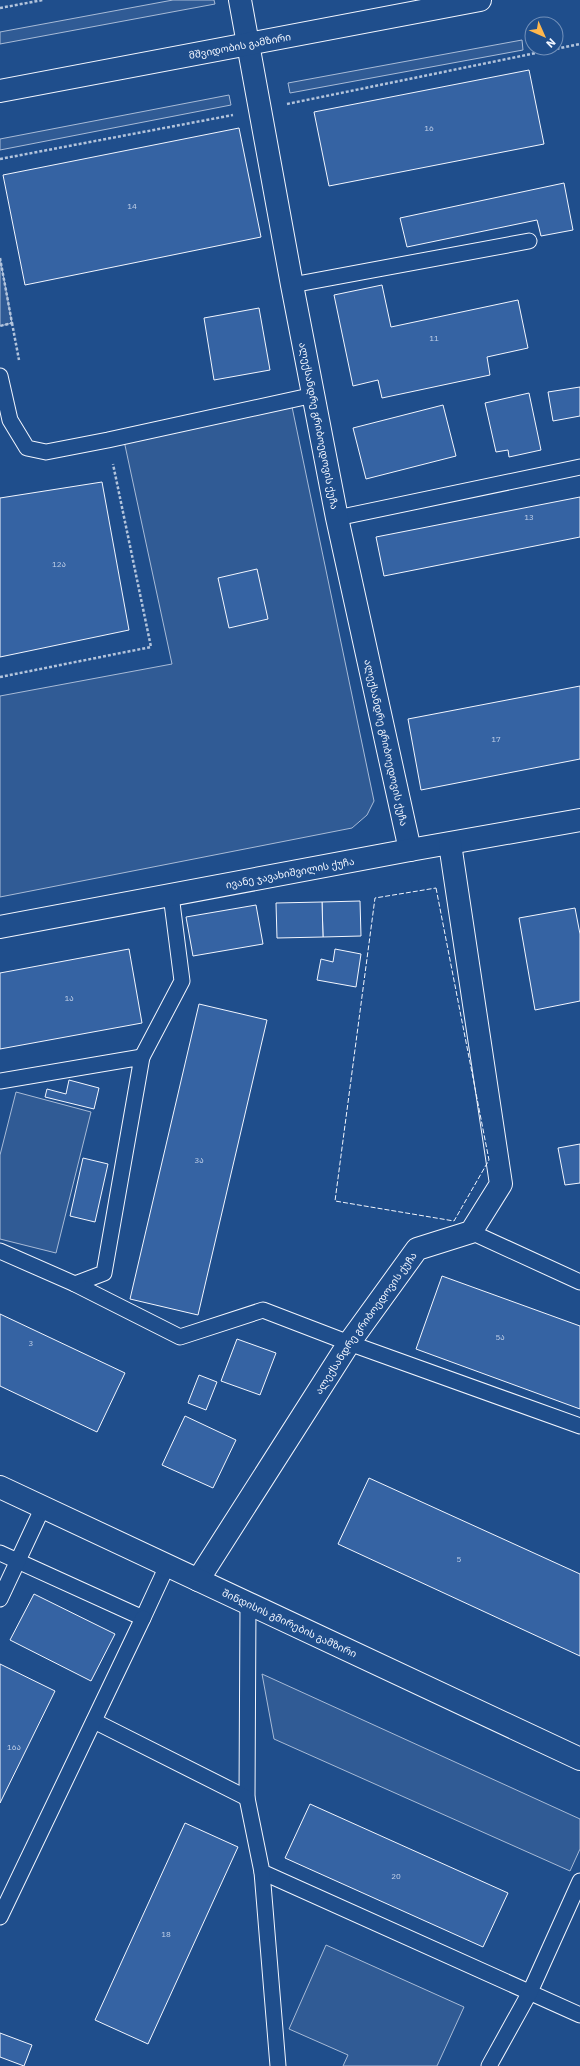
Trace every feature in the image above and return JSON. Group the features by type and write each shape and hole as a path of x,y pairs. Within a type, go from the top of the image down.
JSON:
{"street":[{"name":"ალექსანდრე გრიბოედოვის ქუჩა","path":"240,0 292,285 337,518 410,850"},
{"name":"მშვიდობის გამზირი","path":"0,91 480,0"},
{"name":"ივანე ჯავახიშვილის ქუჩა","path":"0,927 410,850 580,820"},
{"path":"450,844 501,1184 470,1232"},
{"name":"ალექსანდრე გრიბოედოვის ქუჩა","path":"198,1580 349,1343 417,1249 470,1232"},
{"name":"შინდისის გმირების გამზირი","path":"0,1487 580,1759"}],"lane":[{"path":"292,285 529,241"},
{"path":"0,376 10,420 27,448 46,452 314,395"},
{"path":"337,518 580,467"},
{"path":"75,1284 104,1273 142,1058 182,981 171,895"},
{"path":"0,1081 142,1058"},
{"path":"470,1232 580,1282"},
{"path":"0,1251 75,1284 180,1337 263,1310 349,1343 580,1426"},
{"path":"0,1600 43,1507"},
{"path":"0,1553 143,1618"},
{"path":"0,1917 167,1566"},
{"path":"248,1603 247,1798 262,1872 278,2066"},
{"path":"94,1721 247,1798"},
{"path":"262,1872 580,2015"},
{"path":"492,2065 530,1992 580,1881"}],"path":[{"path":"0,8 43,0"},
{"path":"0,159 260,110 580,44"},
{"path":"0,258 20,361"},
{"path":"0,326 12,323"},
{"path":"0,677 151,647 108,440"}],"shaded area":[{"path":"173,0 214,0 215,4 0,44 0,32"},
{"path":"522,40 523,50 290,93 288,83"},
{"path":"229,95 231,105 0,150 0,139"},
{"path":"0,258 12,323 0,326"},
{"path":"291,402 374,801 367,815 352,828 0,897 0,696 172,664 123,436"},
{"path":"16,1092 91,1112 56,1253 0,1239 0,1155"},
{"path":"262,1674 580,1819 580,1849 570,1871 274,1739"},
{"path":"326,1945 464,2007 437,2066 343,2066 348,2055 289,2029"}],"building":[{"path":"529,70 544,144 329,186 314,112"},
{"path":"239,128 261,237 25,285 3,175"},
{"path":"564,183 573,230 541,236 537,220 407,247 400,218"},
{"path":"382,285 391,327 518,300 528,348 487,357 490,375 382,398 378,380 353,386 334,295"},
{"path":"259,308 270,370 214,380 204,318"},
{"path":"580,387 580,416 553,421 548,392"},
{"path":"529,393 541,450 509,457 508,450 496,452 485,403"},
{"path":"443,405 456,456 366,479 353,428"},
{"path":"102,482 129,630 0,657 0,498"},
{"path":"580,497 580,537 384,576 376,537"},
{"path":"257,569 268,619 229,628 218,578"},
{"path":"580,686 580,759 421,790 408,719"},
{"path":"360,901 361,936 323,937 322,902"},
{"path":"322,902 323,937 277,938 276,903"},
{"path":"256,905 263,944 193,956 186,917"},
{"path":"575,908 580,934 580,1001 535,1010 519,918"},
{"path":"129,949 142,1023 0,1049 0,973"},
{"path":"335,949 361,954 356,987 317,980 321,959 333,962"},
{"path":"199,1004 267,1020 198,1315 130,1299"},
{"path":"69,1080 99,1088 94,1109 45,1097 47,1089 66,1094"},
{"path":"580,1144 580,1183 565,1185 558,1148"},
{"path":"83,1158 108,1164 95,1222 70,1216"},
{"path":"442,1276 580,1326 580,1409 416,1349"},
{"path":"0,1314 125,1373 97,1432 0,1386"},
{"path":"237,1339 276,1353 260,1395 221,1381"},
{"path":"199,1375 217,1382 206,1410 188,1403"},
{"path":"185,1416 236,1440 213,1488 162,1465"},
{"path":"369,1478 580,1574 580,1656 338,1544"},
{"path":"34,1594 115,1634 91,1681 10,1640"},
{"path":"0,1664 55,1691 0,1803"},
{"path":"310,1804 508,1893 483,1947 285,1858"},
{"path":"185,1823 238,1847 148,2044 95,2020"},
{"path":"0,2033 32,2045 24,2066 0,2057"}],"fence":[{"path":"436,888 489,1160 454,1221 335,1201 375,898 436,888"}]}
